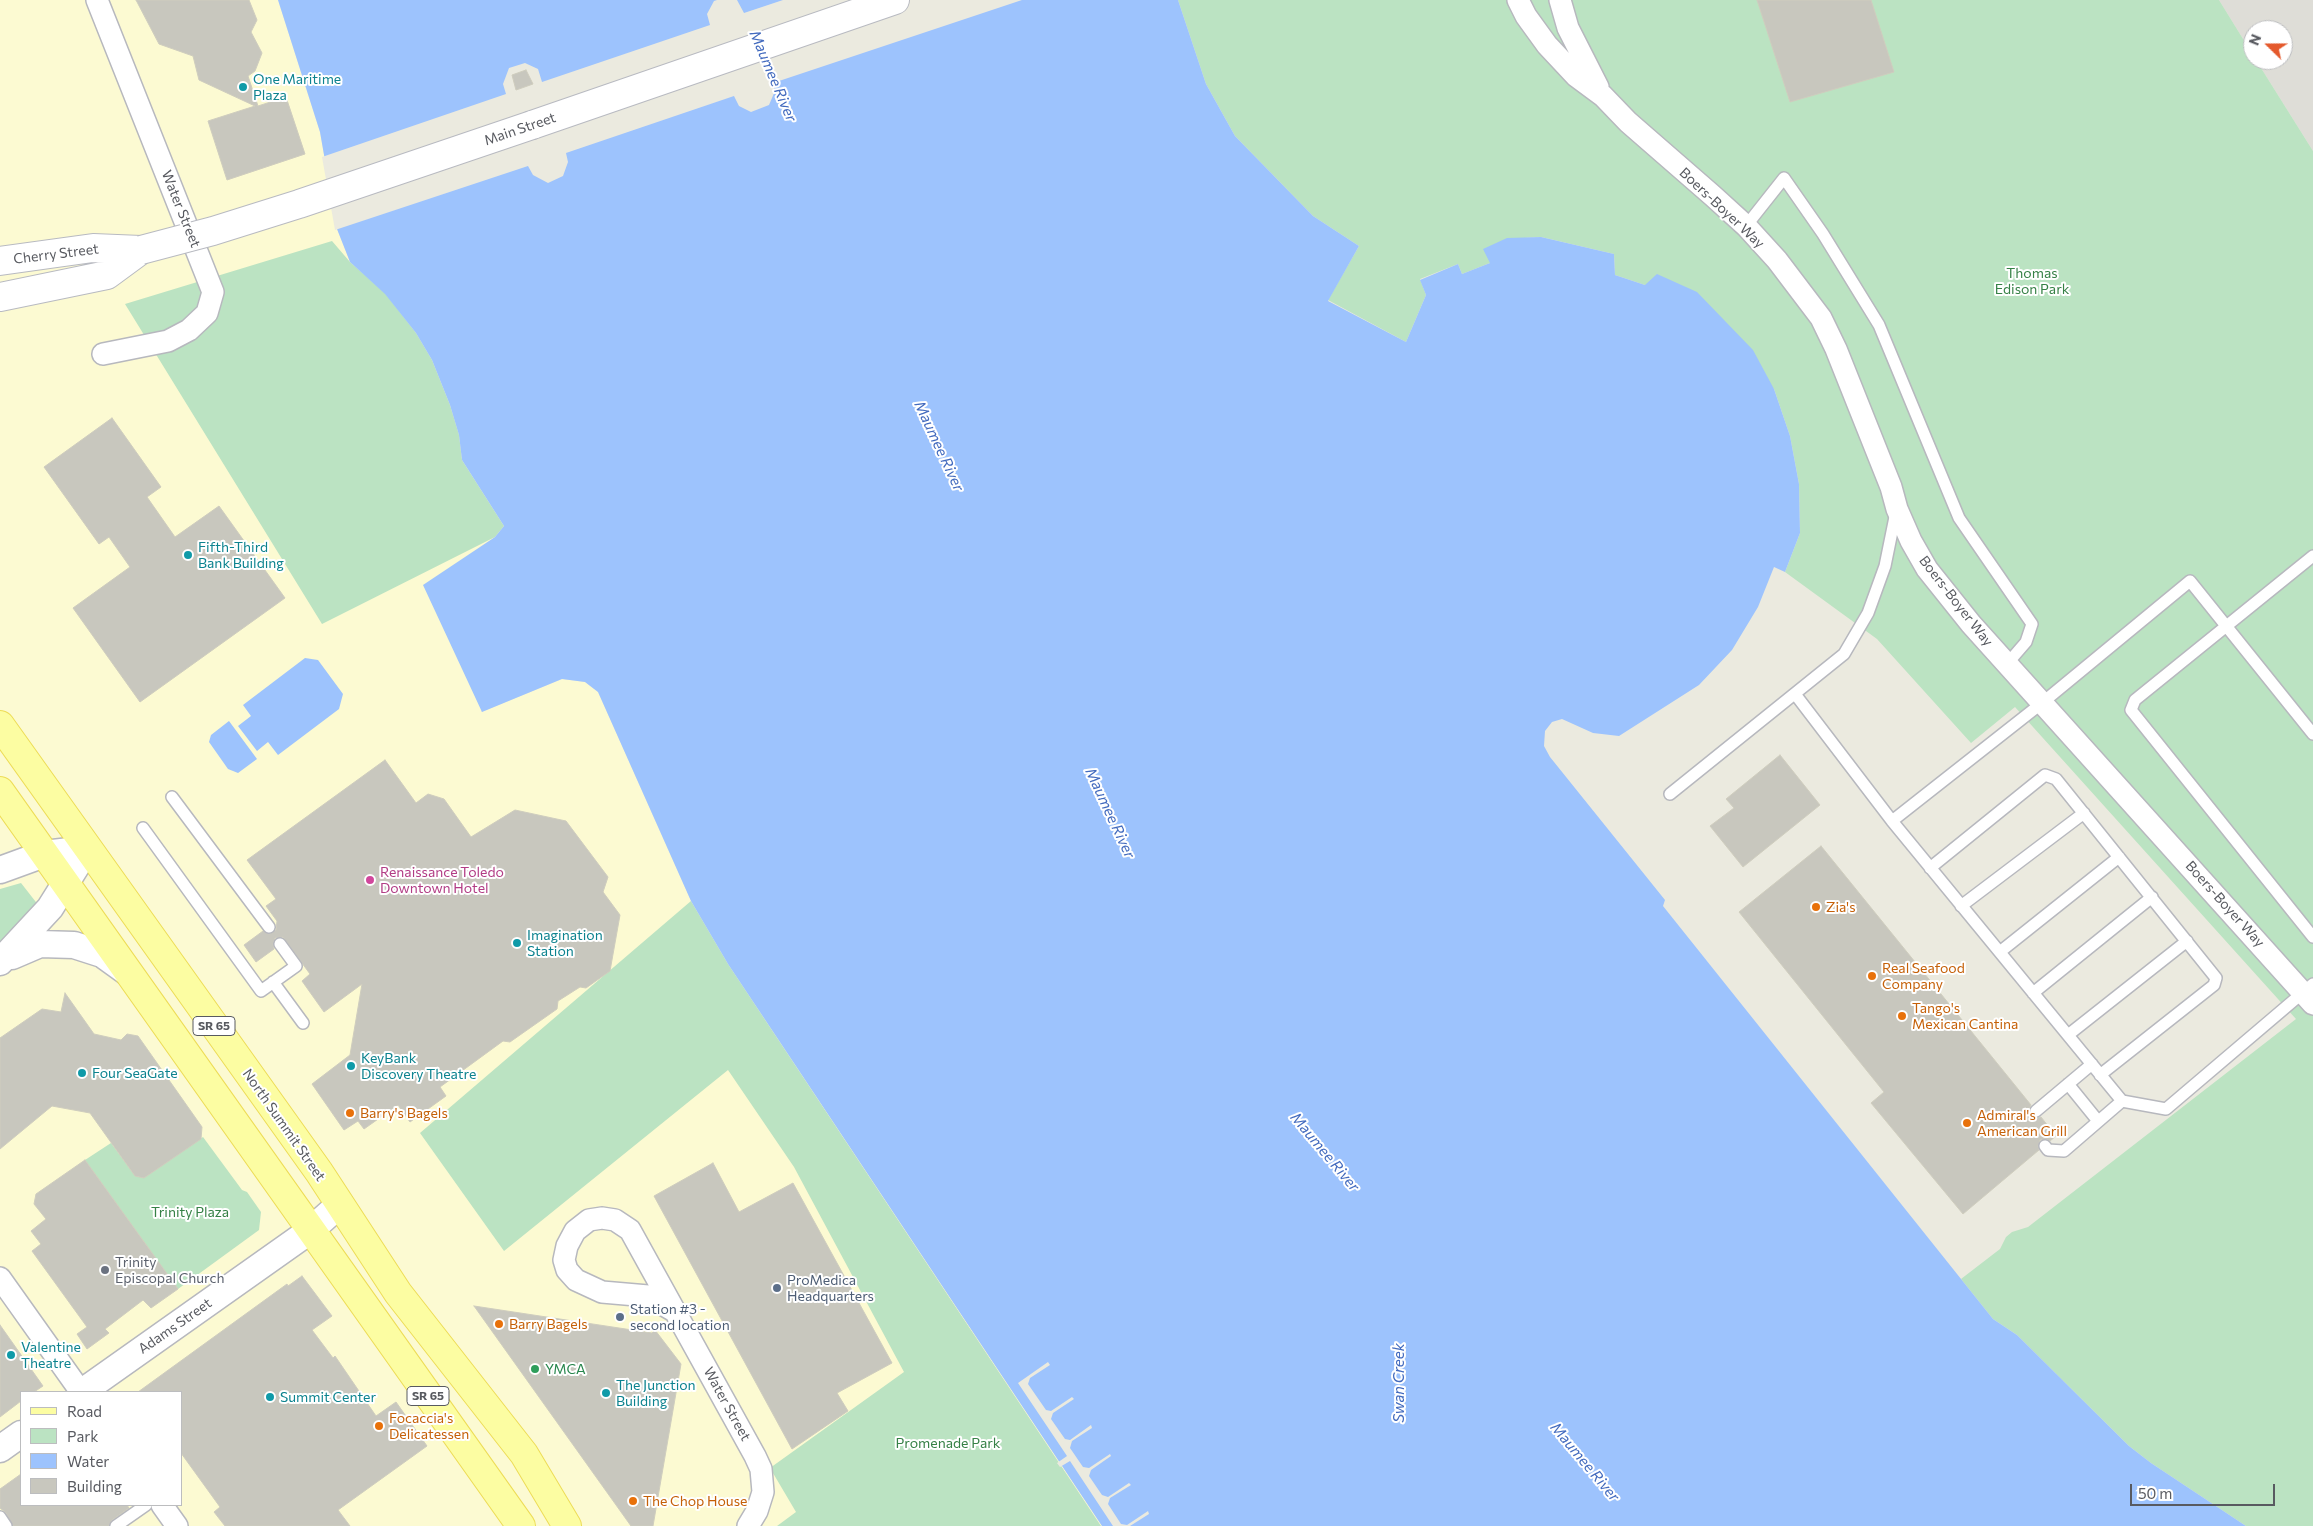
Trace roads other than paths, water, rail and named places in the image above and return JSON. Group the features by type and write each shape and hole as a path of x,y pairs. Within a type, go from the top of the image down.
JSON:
{"main road":[{"name":"Main Street","path":"141,250 299,204 895,0"},
{"name":"Cherry Street","path":"0,261 93,248 141,250"},
{"name":"Cherry Street","path":"0,297 107,275 141,250"},
{"name":"North Summit Street","path":"0,725 340,1204 398,1293 524,1454 564,1524"},
{"name":"SR 65","path":"0,791 521,1526"},
{"path":"441,1415 442,1399 447,1390 470,1386"}],"street":[{"name":"Water Street","path":"97,0 213,292 207,313 189,330 168,341 103,354"},
{"name":"Boers-Boyer Way","path":"1520,0 1547,45 1576,76 1603,96 1628,122 1746,226 1778,260 1821,318 1849,378 1911,542 1928,569 1971,624 2042,703 2310,994"},
{"name":"Boers-Boyer Way","path":"1560,0 1568,28 1603,96"},
{"path":"0,870 44,854 87,849"},
{"path":"0,962 43,917 87,849"},
{"path":"0,962 40,944 63,944 90,949 102,954 129,974"},
{"name":"Adams Street","path":"83,1391 311,1230 340,1204"},
{"name":"Water Street","path":"674,1310 648,1296 602,1292 576,1280 567,1270 564,1260 566,1246 576,1231 589,1220 602,1218 615,1220 630,1230 755,1456 763,1482 760,1503 748,1526"},
{"path":"0,1278 81,1391"},
{"path":"0,1449 20,1435"},
{"path":"163,1506 177,1526"}],"lane":[{"path":"1746,226 1784,178 1823,234 1879,325 1959,518 2032,624 2026,642 2007,664"},
{"path":"1670,794 1844,654 1868,613 1885,566 1897,509"},
{"path":"2313,556 2135,700 2131,710 2313,937"},
{"path":"1892,821 2042,703 2190,581 2313,734"},
{"path":"1795,694 1892,821 2122,1101 2166,1109 2310,994"},
{"path":"1930,868 2045,775 2056,779 2084,812 2216,978 2214,985 2100,1075"},
{"path":"172,797 268,927"},
{"path":"1961,906 2084,812"},
{"path":"143,828 261,991 296,966 280,944"},
{"path":"2001,952 2119,857"},
{"path":"2033,993 2152,897"},
{"path":"2068,1035 2186,941"},
{"path":"273,982 303,1023"},
{"path":"2036,1111 2092,1064"},
{"path":"2068,1084 2098,1121"},
{"path":"2045,1146 2048,1150 2064,1151 2122,1101"},
{"path":"116,1526 145,1506"},
{"path":"0,1517 6,1526"}],"water":[{"path":"278,0 1178,0 1206,84 1235,136 1313,216 1359,246 1328,301 1406,342 1426,295 1420,280 1458,264 1462,274 1490,263 1483,249 1507,238 1541,237 1614,254 1615,275 1645,285 1657,274 1697,292 1753,350 1774,389 1790,436 1799,484 1800,533 1785,572 1774,567 1758,607 1732,650 1699,685 1619,736 1593,733 1562,719 1552,722 1545,731 1544,746 1550,757 1665,900 1663,906 1993,1319 2017,1335 2129,1446 2151,1463 2246,1526 1102,1526 728,964 691,901 598,692 585,682 562,679 482,712 423,585 495,537 504,526 462,460 459,435 450,405 432,360 416,333 385,294 350,262 337,229 320,132"},
{"path":"305,658 318,660 343,694 339,709 278,755 268,742 257,751 238,726 251,716 243,705"},
{"path":"229,721 257,759 238,773 228,769 209,742 211,735"}],"place":[{"name":"One Maritime Plaza","path":"243,87"},
{"name":"Fifth-Third Bank Building","path":"188,555"},
{"name":"Renaissance Toledo Downtown Hotel","path":"370,880"},
{"name":"Zia's","path":"1816,907"},
{"name":"Imagination Station","path":"517,943"},
{"name":"Real Seafood Company","path":"1872,976"},
{"name":"Tango's Mexican Cantina","path":"1902,1016"},
{"name":"KeyBank Discovery Theatre","path":"351,1066"},
{"name":"Four SeaGate","path":"82,1073"},
{"name":"Barry's Bagels","path":"350,1113"},
{"name":"Admiral's American Grill","path":"1967,1123"},
{"name":"Trinity Episcopal Church","path":"105,1270"},
{"name":"ProMedica Headquarters","path":"777,1288"},
{"name":"Station #3 - second location","path":"620,1317"},
{"name":"Barry Bagels","path":"499,1324"},
{"name":"Valentine Theatre","path":"11,1355"},
{"name":"YMCA","path":"535,1369"},
{"name":"The Junction Building","path":"606,1393"},
{"name":"Summit Center","path":"270,1397"},
{"name":"Focaccia's Delicatessen","path":"379,1426"},
{"name":"The Chop House","path":"633,1501"}],"water label":[{"name":"Maumee River","path":"773,76"},
{"name":"Maumee River","path":"939,446"},
{"name":"Maumee River","path":"1110,813"},
{"name":"Maumee River","path":"1325,1152"},
{"name":"Swan Creek","path":"1399,1383"},
{"name":"Maumee River","path":"1585,1462"}],"park label":[{"name":"Thomas Edison Park","path":"2032,282"},
{"name":"Trinity Plaza","path":"190,1212"},
{"name":"Promenade Park","path":"948,1443"}]}
